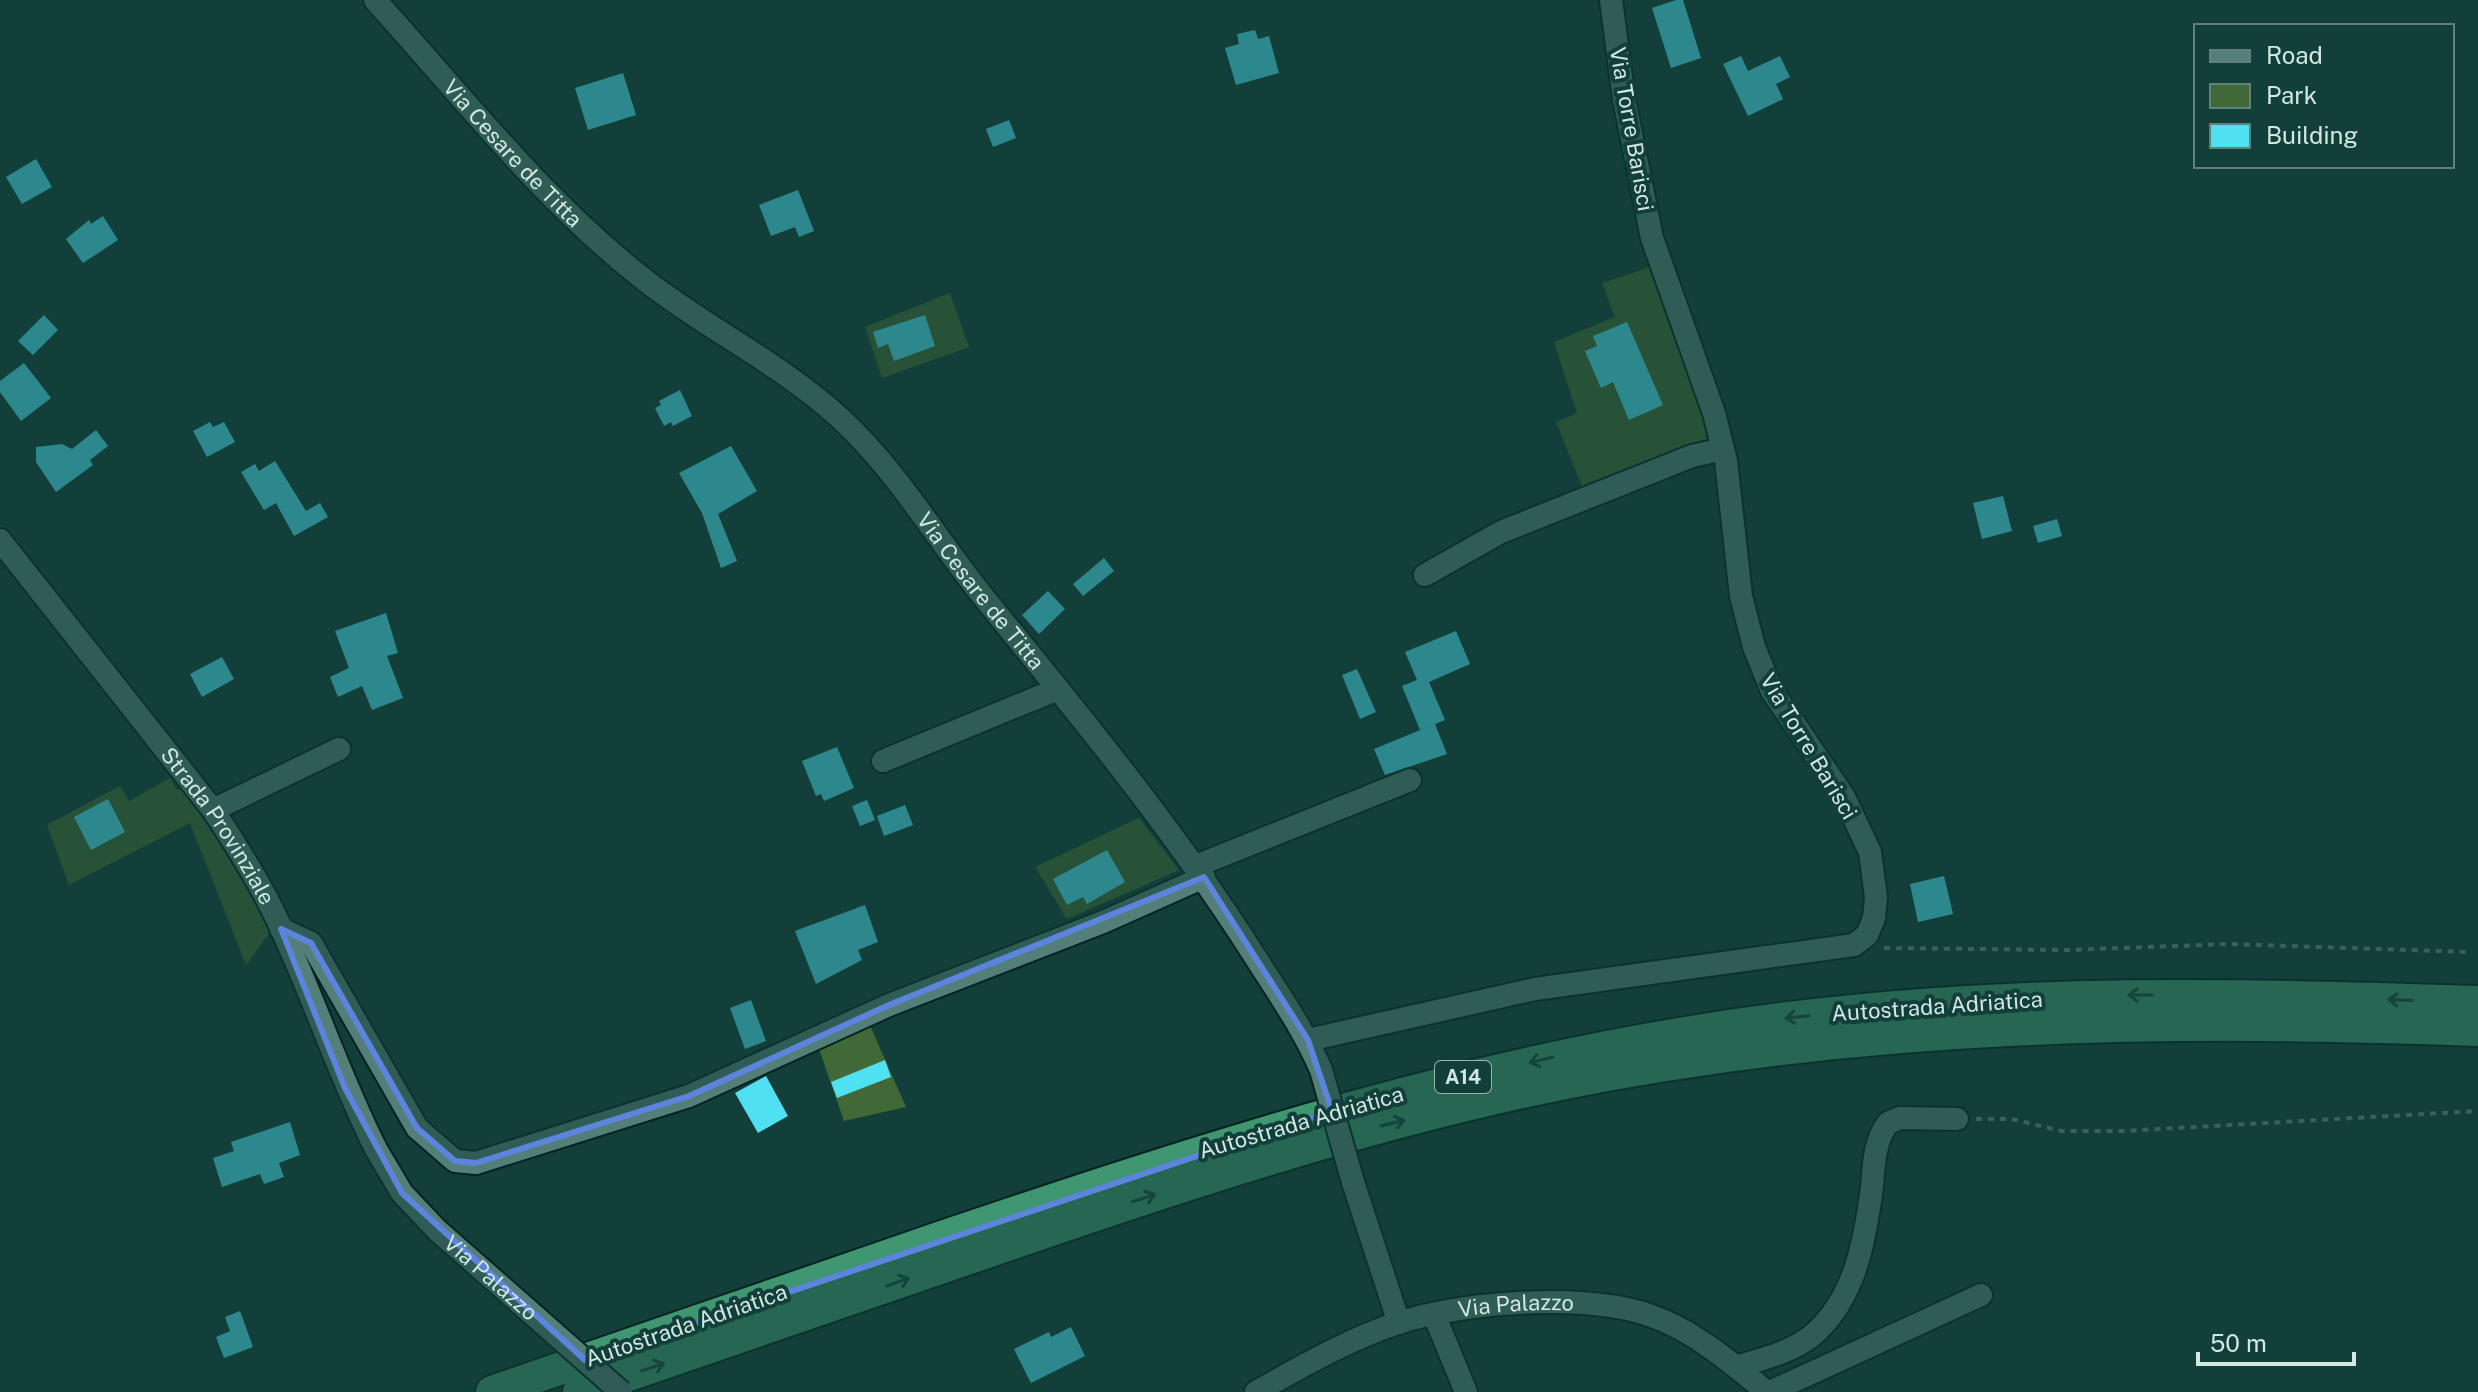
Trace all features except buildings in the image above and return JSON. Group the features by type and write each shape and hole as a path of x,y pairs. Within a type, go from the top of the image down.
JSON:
{"highway":[{"name":"Autostrada Adriatica","path":"492,1392 1204,1149 1372,1100 1554,1057 1781,1019 2008,999 2253,995 2478,1002"},
{"name":"Autostrada Adriatica","path":"579,1392 1211,1176 1383,1126 1561,1084 1786,1047 1985,1029 2200,1023 2478,1030"}],"street":[{"name":"Via Cesare de Titta","path":"375,0 538,185 588,232 647,282 804,388 881,458 977,588 1200,872 1308,1040 1321,1070 1353,1182 1399,1323"},
{"name":"Via Torre Barisci","path":"1611,0 1624,99 1652,238 1714,413 1723,449 1741,596 1754,647 1772,691 1844,797 1870,852 1876,897 1874,918 1867,935 1859,941"},
{"path":"1425,575 1501,532 1692,456 1723,449"},
{"name":"Strada Provinziale","path":"0,540 213,810 243,856 281,929 345,1088 376,1149"},
{"path":"883,761 1058,689"},
{"path":"213,810 339,749"},
{"path":"281,929 311,943 330,971 356,1024 417,1128 455,1161 476,1163 689,1096 889,1005 1103,922 1200,872 1410,780"},
{"path":"1308,1040 1535,989 1854,945 1859,941"},
{"path":"1736,1367 1782,1352 1814,1334 1833,1312 1851,1281 1866,1237 1876,1147 1888,1123 1900,1118 1957,1119"},
{"name":"Via Palazzo","path":"376,1149 402,1193 437,1230 621,1392"},
{"path":"1768,1392 1981,1295"},
{"name":"Via Palazzo","path":"1256,1392 1399,1323 1487,1307 1589,1301 1663,1320 1736,1367 1768,1392"},
{"path":"1435,1317 1466,1392"}],"path":[{"path":"1859,941 1876,947 1931,950 2010,947 2068,950 2230,944 2468,952"},
{"path":"1957,1119 2012,1119 2061,1131 2124,1131 2478,1111"}],"highlighted area":[{"path":"1204,877 1308,1040 1332,1111 585,1360 402,1193 345,1088 281,929 311,943 417,1128 455,1161 476,1163 689,1096 889,1005"}],"green space":[{"path":"1653,266 1721,459 1585,494 1556,422 1577,413 1554,342 1615,317 1602,283"},
{"path":"950,293 969,347 882,378 865,327"},
{"path":"170,778 177,790 184,787 264,913 271,931 246,965 190,823 69,885 47,825 120,786 129,801"},
{"path":"1139,818 1179,870 1067,919 1035,867"},
{"path":"868,1021 906,1107 844,1121 818,1046"}]}
